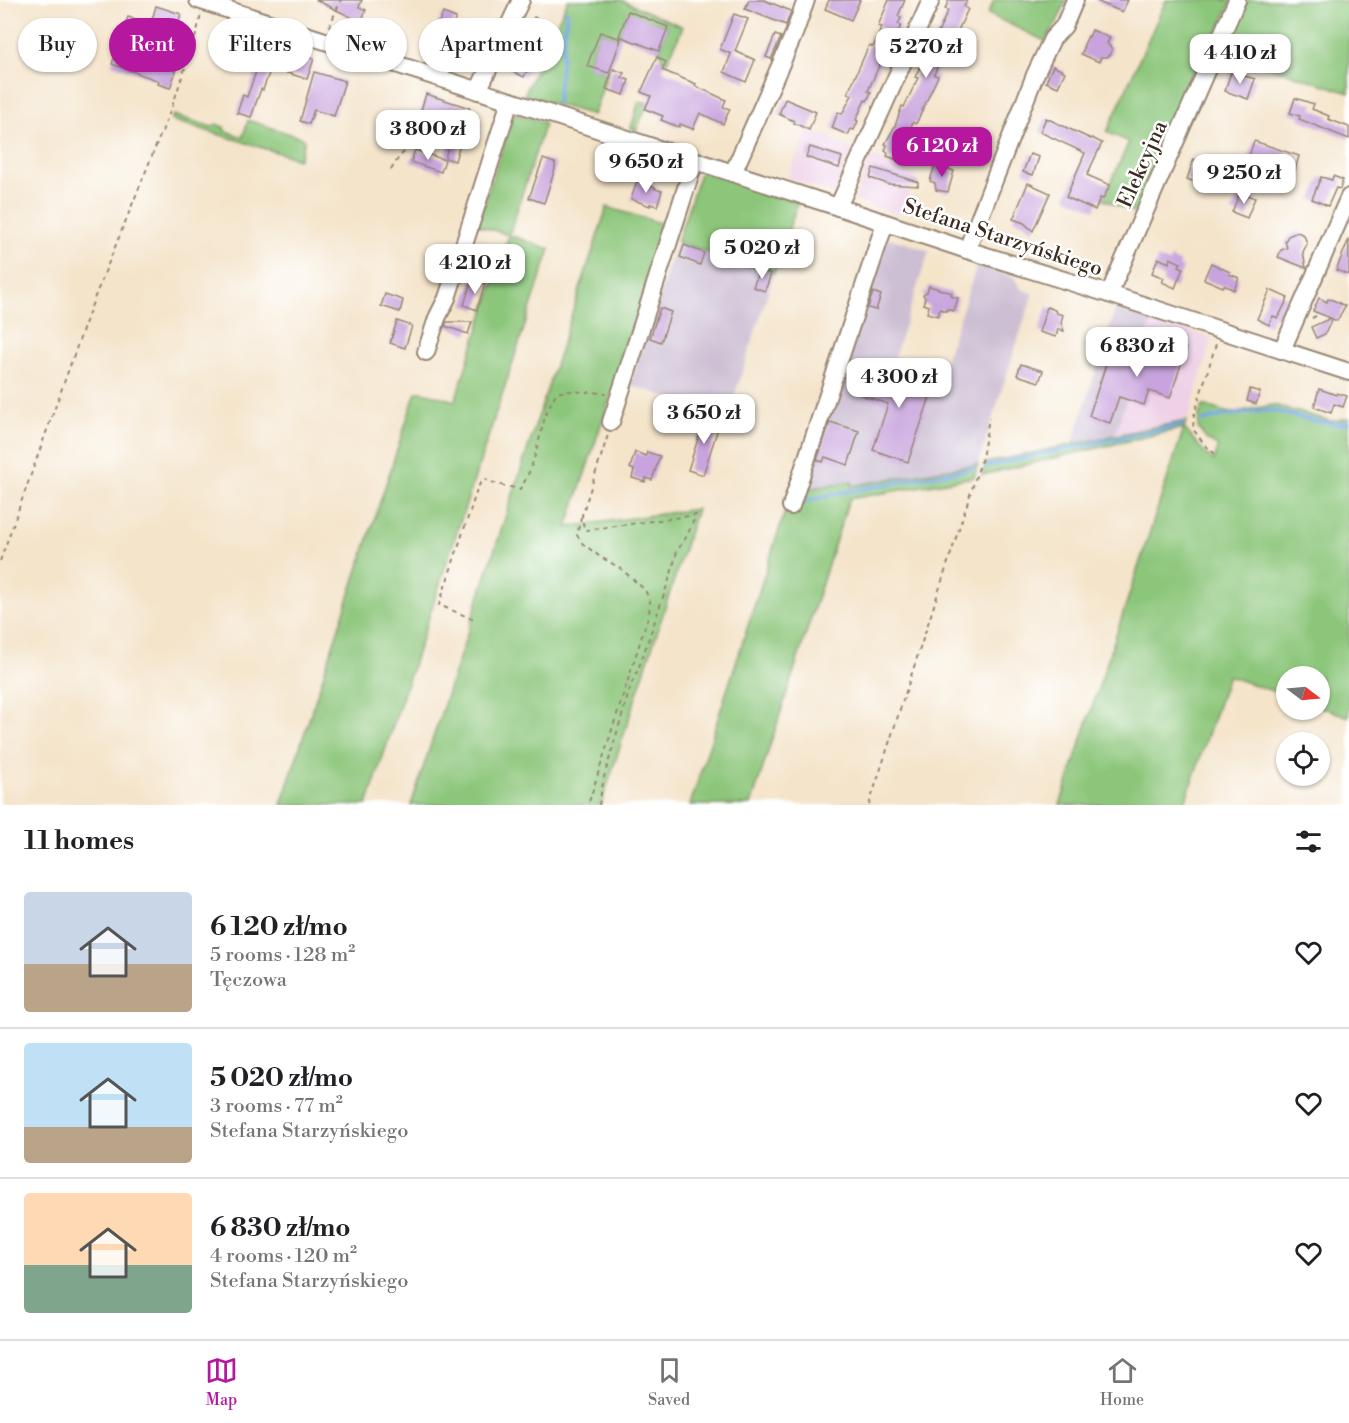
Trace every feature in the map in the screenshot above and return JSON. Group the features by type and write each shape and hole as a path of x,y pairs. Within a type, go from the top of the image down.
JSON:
{"street":[{"path":"478,91 521,0"},
{"path":"733,173 794,34 806,0"},
{"path":"838,207 931,0"},
{"path":"967,250 1035,75 1052,39 1064,26 1076,0"},
{"name":"Elekcyjna","path":"1109,294 1238,0"},
{"name":"Stefana Starzyńskiego","path":"201,1 695,160 885,224 1109,294 1213,331 1349,372"},
{"path":"426,352 437,318 446,301 510,101"},
{"path":"612,422 695,160"},
{"path":"1282,350 1349,197"},
{"path":"791,506 885,224"}],"path":[{"path":"324,40 341,0"},
{"path":"0,561 93,298 173,105 196,36 201,1"},
{"path":"391,171 404,151 417,146"},
{"path":"1213,331 1192,429 1203,444 1215,454"},
{"path":"473,619 439,605 483,479 520,489 533,464 547,412 556,393 584,391 621,393"},
{"path":"869,805 982,458 989,418"},
{"path":"588,805 649,614 650,601 645,590 620,568 582,543 577,535 612,422"},
{"path":"582,516 586,530 696,515 687,536 677,551 631,685 607,766 599,805"}],"shaded area":[{"path":"809,129 855,149 834,194 787,178"},
{"path":"872,156 916,176 899,215 853,200"},
{"path":"889,238 929,251 894,358 941,373 977,265 1014,277 1021,289 1033,293 978,464 851,486 852,482 801,490 882,245"},
{"path":"677,242 774,273 728,416 630,385"},
{"path":"1116,307 1153,319 1115,434 1072,446"},
{"path":"1153,319 1212,338 1187,421 1115,434"}],"green space":[{"path":"568,0 621,0 683,27 667,62 662,59 659,51 668,27 628,12 618,38 600,32 587,66 608,73 593,115 524,95 535,72 564,72 564,18 560,18"},
{"path":"994,0 1067,0 1045,41 988,14"},
{"path":"1166,0 1232,0 1137,214 1103,199 1129,142 1107,132"},
{"path":"1248,0 1339,0 1349,3 1349,93 1224,52"},
{"path":"639,101 648,103 636,131 631,128"},
{"path":"514,113 545,123 509,235 477,225"},
{"path":"173,115 212,127 216,124 224,127 225,131 243,137 248,120 305,139 299,159 171,120"},
{"path":"701,170 798,202 774,273 677,242"},
{"path":"607,207 663,224 645,279 647,287 567,527 697,509 601,805 411,805"},
{"path":"509,235 550,249 367,805 281,805 416,392 455,401"},
{"path":"1203,405 1232,413 1273,405 1331,421 1349,418 1349,717 1330,710 1330,666 1276,666 1276,692 1228,676 1184,805 1060,805 1184,428 1214,461 1218,447 1206,439 1198,428"},
{"path":"1187,421 1184,428 982,475 986,463"},
{"path":"978,464 974,477 849,499 751,805 690,805 785,511 798,491 852,481 851,486"}],"building":[{"path":"316,0 362,0 359,7 366,10 363,18 353,18"},
{"path":"749,0 764,0 791,11 786,25 745,9"},
{"path":"829,0 860,0 851,20 825,9"},
{"path":"889,0 905,0 898,16 901,18 898,24 901,25 886,53 888,54 884,63 881,62 878,68 868,91 871,92 856,120 858,121 854,130 851,129 848,135 832,128 838,112 842,114 852,95 848,93 869,45 873,47 882,27 878,26"},
{"path":"949,0 967,0 964,7 968,9 946,56 942,55 934,75 938,76 916,124 913,122 904,142 908,144 900,161 887,156 888,153 885,151 887,145 885,144 918,78 915,77 932,39 935,40 948,11 945,9"},
{"path":"1094,0 1128,0 1122,12"},
{"path":"156,6 181,14 180,18 152,18"},
{"path":"628,11 668,27 659,51 619,36"},
{"path":"443,13 456,18 441,18"},
{"path":"734,14 748,19 735,51 755,60 746,82 724,72 731,54 720,49"},
{"path":"1092,30 1110,38 1107,43 1112,49 1111,54 1101,57 1099,62 1081,54"},
{"path":"600,32 621,39 609,73 587,66"},
{"path":"775,35 781,37 771,59 766,57"},
{"path":"657,57 666,62 662,70 726,100 723,107 730,109 723,124 700,113 693,129 680,124 679,127 661,120 663,116 645,109 651,96 641,92"},
{"path":"1053,66 1065,72 1058,87 1046,82"},
{"path":"613,69 624,73 622,78 629,80 624,95 606,89"},
{"path":"134,72 176,72 170,88 158,84 159,81"},
{"path":"256,72 269,72 251,117 237,113 243,95 247,97"},
{"path":"284,72 309,72 307,79"},
{"path":"314,72 345,81 334,116 314,110 309,124 300,121"},
{"path":"513,72 526,72 524,77"},
{"path":"1231,72 1255,79 1248,99 1225,91"},
{"path":"426,94 470,108 455,161 445,158 454,128 450,127 453,118 434,112 424,143 412,139"},
{"path":"1295,98 1314,104 1312,109 1329,116 1328,119 1349,127 1349,139 1299,119 1300,116 1290,113"},
{"path":"785,99 816,112 809,130 779,114"},
{"path":"1046,118 1102,143 1087,175 1110,185 1103,199 1100,198 1095,210 1066,197 1085,153 1040,132"},
{"path":"1254,141 1299,156 1294,174 1258,162 1257,168 1246,165"},
{"path":"810,147 842,157 839,168 806,157"},
{"path":"415,150 445,160 441,172 411,162"},
{"path":"1030,154 1039,157 1033,175 1023,172"},
{"path":"543,159 555,163 544,203 529,198"},
{"path":"1194,159 1216,167 1209,185 1187,179"},
{"path":"935,165 954,171 948,192 936,190 935,183 930,181"},
{"path":"873,168 918,182 918,186 888,184 870,178"},
{"path":"1333,176 1343,180 1340,189 1336,188 1328,206 1312,199 1321,177 1332,180"},
{"path":"637,181 662,191 657,206 650,204 650,206 631,199"},
{"path":"1028,183 1050,193 1033,231 1024,223 1013,219"},
{"path":"1240,192 1255,198 1247,218 1232,212"},
{"path":"1297,232 1304,235 1307,244 1303,252 1306,268 1278,257 1281,250 1287,248 1285,241 1288,236"},
{"path":"1349,239 1349,275 1336,270"},
{"path":"684,245 704,253 700,265 680,257"},
{"path":"1158,258 1169,263 1170,258 1181,263 1179,266 1183,268 1175,288 1162,282 1164,278 1152,273"},
{"path":"1211,263 1239,278 1234,290 1204,279"},
{"path":"759,270 771,274 765,291 753,287"},
{"path":"472,280 485,284 477,310 464,305"},
{"path":"929,286 952,293 951,296 958,298 954,311 940,309 938,316 927,313 929,306 923,304 925,298 923,294 927,292"},
{"path":"1270,290 1288,298 1278,318 1273,316 1269,325 1257,319"},
{"path":"873,292 881,295 876,310 868,308"},
{"path":"385,294 403,300 400,312 381,306"},
{"path":"1319,298 1327,302 1328,299 1333,300 1345,306 1337,321 1332,319 1325,334 1316,338 1311,327 1331,318 1313,311"},
{"path":"1047,307 1063,315 1061,322 1064,331 1058,329 1056,337 1039,332"},
{"path":"660,308 671,312 661,342 650,338"},
{"path":"397,321 412,326 405,348 390,343"},
{"path":"447,322 472,322 468,334 445,326"},
{"path":"1153,340 1186,349 1170,398 1149,391 1144,405 1119,397 1110,423 1089,416 1111,349 1146,361"},
{"path":"1021,364 1043,371 1039,382 1017,375"},
{"path":"901,367 936,379 908,462 873,450 888,404 861,395 868,370 897,379"},
{"path":"1250,389 1260,392 1256,404 1247,401"},
{"path":"1319,389 1347,396 1343,407 1334,404 1331,413 1314,407"},
{"path":"701,416 720,422 703,475 688,470 702,426 699,424"},
{"path":"830,422 859,431 848,465 825,457 823,462 817,460"},
{"path":"635,452 646,456 647,452 660,456 652,480 646,478 645,482 632,478 634,470 630,468"}],"waterway":[{"path":"557,102 567,11"},
{"path":"1203,421 1221,416 1271,410 1315,421 1336,424 1349,422"},
{"path":"986,466 1182,425"},
{"path":"796,504 834,494 974,468"}]}
